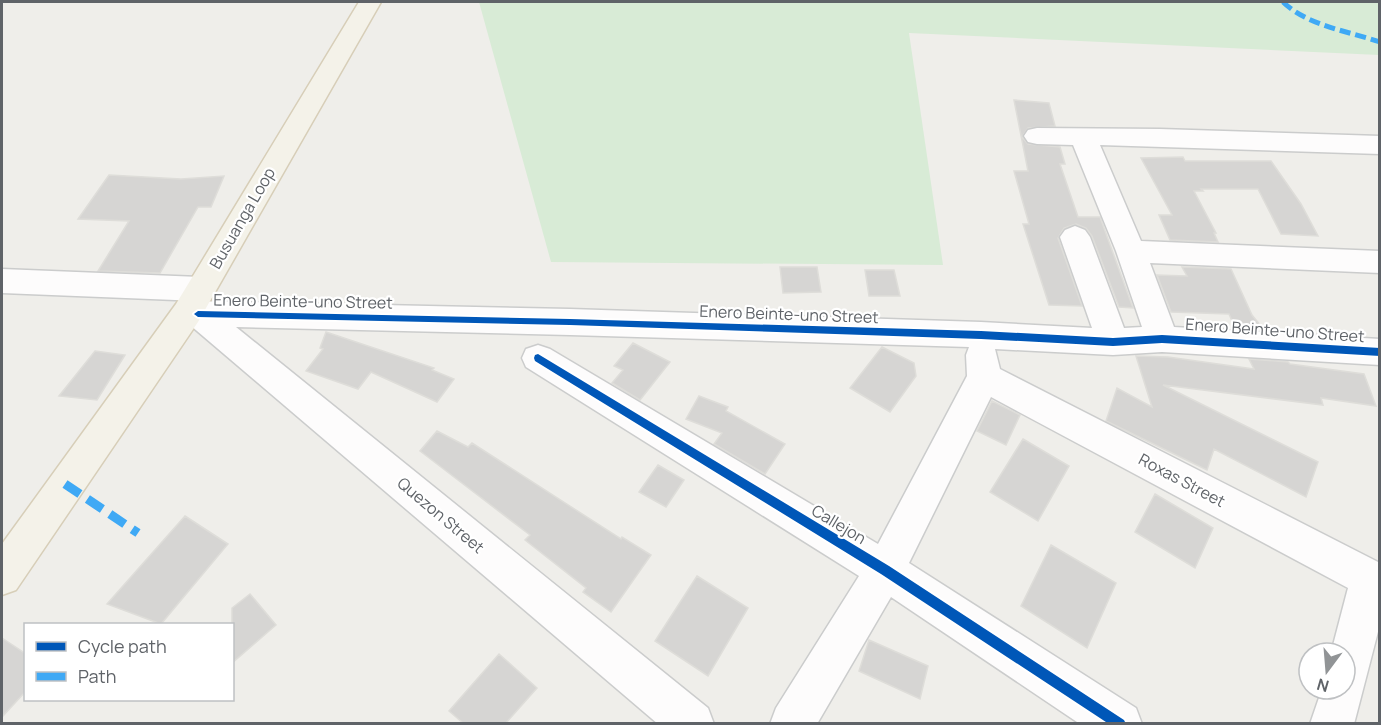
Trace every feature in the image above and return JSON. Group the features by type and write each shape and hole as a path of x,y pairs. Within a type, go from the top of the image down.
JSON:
{"main road":[{"name":"Busuanga Loop","path":"2,576 195,305 370,2"}],"street":[{"path":"1037,136 1160,137 1380,145"},
{"path":"1083,137 1131,250 1162,339"},
{"path":"1075,237 1113,342"},
{"path":"1131,250 1380,262"},
{"name":"Enero Beinte-uno Street","path":"2,281 195,305 570,322 981,335 1113,342 1162,339 1380,352"},
{"name":"Quezon Street","path":"195,305 692,723"},
{"path":"792,723 885,570 984,377 981,335"},
{"name":"Callejon","path":"538,358 885,570 1120,723"},
{"name":"Roxas Street","path":"984,377 1375,582"},
{"path":"1357,641 1375,582"},
{"path":"1332,723 1339,701"}],"green space":[{"path":"479,2 1379,2 1379,55 909,33 943,265 551,262"}],"building":[{"path":"1014,100 1049,103 1055,126 1028,128 1022,137 1028,144 1060,147 1065,164 1060,164 1078,217 1100,217 1133,308 1119,307 1092,236 1086,228 1076,224 1064,228 1058,238 1082,306 1049,305 1023,224 1029,224 1014,171 1028,171"},
{"path":"1183,157 1185,161 1271,161 1301,204 1318,236 1281,234 1258,189 1201,189 1203,191 1194,191 1216,233 1214,233 1218,242 1170,240 1159,215 1172,215 1141,158"},
{"path":"109,175 181,179 224,176 211,207 198,207 160,273 98,271 129,221 78,219"},
{"path":"780,267 817,267 821,292 783,293"},
{"path":"1182,267 1231,269 1252,315 1264,330 1235,328 1229,314 1171,312 1157,275 1187,276"},
{"path":"865,270 894,270 900,296 869,296"},
{"path":"326,332 434,368 432,370 454,379 437,402 371,372 358,389 306,371 323,349 320,348"},
{"path":"633,343 670,362 640,400 612,383 623,370 614,366"},
{"path":"882,347 914,363 916,376 890,412 850,388"},
{"path":"95,351 125,355 97,400 59,396"},
{"path":"1136,356 1168,357 1254,369 1249,359 1288,362 1364,374 1376,406 1321,398 1323,405 1163,385 1318,462 1306,497 1214,449 1207,470 1106,421 1117,388 1152,407"},
{"path":"699,396 728,407 726,411 785,444 765,474 714,444 722,433 686,419"},
{"path":"992,401 1020,415 1006,445 977,431"},
{"path":"437,431 468,447 472,443 621,539 622,537 651,555 611,612 583,592 586,588 525,540 530,535 420,451"},
{"path":"1023,439 1069,466 1038,521 990,492"},
{"path":"658,465 684,480 666,507 639,492"},
{"path":"1155,494 1213,528 1195,568 1135,532"},
{"path":"185,516 228,544 162,623 107,604"},
{"path":"1051,545 1116,583 1087,648 1021,606"},
{"path":"697,576 748,608 708,676 655,641"},
{"path":"250,594 276,625 234,661 234,623 232,623 232,608"},
{"path":"2,638 24,653 24,693 2,717"},
{"path":"869,640 928,666 920,699 859,671"},
{"path":"499,654 537,688 506,723 463,723 449,711"}],"marked path":[{"path":"1283,2 1300,15 1380,42"},
{"path":"65,484 138,533"}],"cycle path":[{"path":"198,314 570,322 981,335 1113,342 1162,339 1380,352"},
{"path":"538,358 885,570 1120,724"}]}
